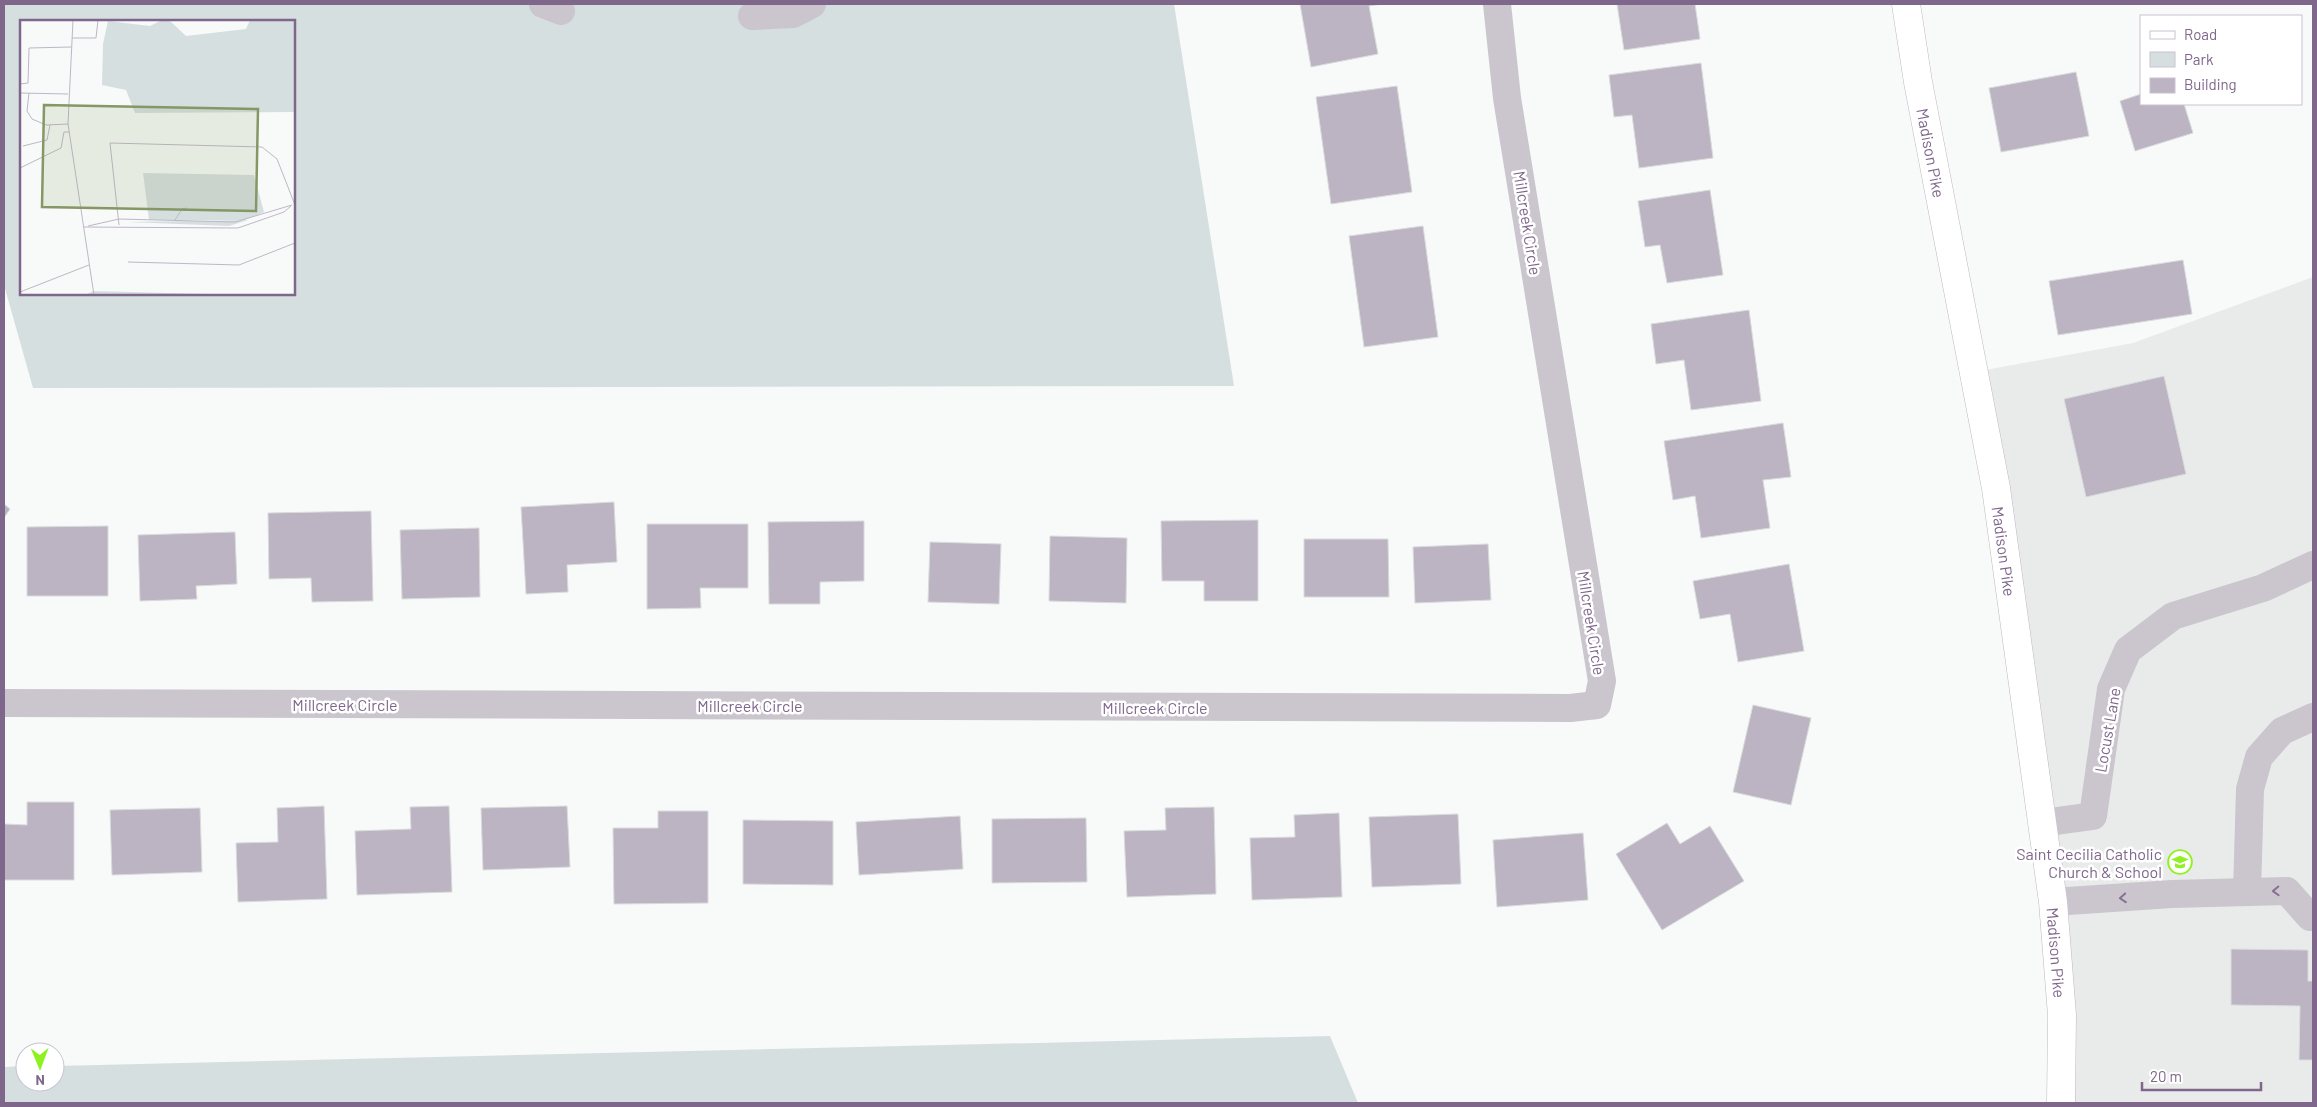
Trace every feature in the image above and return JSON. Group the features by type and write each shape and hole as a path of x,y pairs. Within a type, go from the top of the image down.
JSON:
{"main road":[{"name":"Madison Pike","path":"1906,4 1918,82 1996,488 2053,902 2062,1015 2061,1103"}],"street":[{"path":"752,16 793,14 812,4"},
{"name":"Millcreek Circle","path":"4,702 1560,708 1597,705 1602,680 1509,108 1497,4"},
{"name":"Locust Lane","path":"2042,823 2092,816 2112,689 2128,650 2172,616 2263,588 2313,565"},
{"path":"2248,892 2250,789 2259,757 2282,731 2313,717"},
{"path":"2053,902 2172,894 2287,891 2313,918"}],"shaded area":[{"path":"2313,277 2313,1103 2061,1103 2062,1015 1974,372 2133,343"}],"green space":[{"path":"4,4 1174,4 1234,386 33,388 4,285"},
{"path":"1330,1036 1358,1103 4,1103 4,1067 15,1066 15,1092 65,1092 65,1066"}],"building":[{"path":"1300,4 1382,4 1369,6 1378,54 1311,67"},
{"path":"1617,4 1695,4 1700,39 1624,50"},
{"path":"1701,63 1713,158 1639,168 1632,115 1614,117 1609,75"},
{"path":"2076,72 2089,136 2001,152 1989,88"},
{"path":"1397,86 1412,192 1331,204 1316,97"},
{"path":"2140,94 2140,105 2184,105 2193,133 2135,151 2120,101"},
{"path":"1710,190 1723,275 1667,283 1660,245 1645,247 1638,201"},
{"path":"1423,226 1438,337 1364,347 1349,236"},
{"path":"2183,260 2192,314 2058,335 2049,281"},
{"path":"1749,310 1761,401 1691,410 1684,360 1656,364 1651,324"},
{"path":"2164,376 2186,474 2086,497 2064,399"},
{"path":"1783,423 1791,477 1763,480 1770,528 1701,538 1695,496 1673,500 1664,441"},
{"path":"614,502 617,562 567,565 568,592 526,594 521,507"},
{"path":"4,504 10,509 4,518"},
{"path":"371,511 373,601 312,602 311,578 269,579 268,513"},
{"path":"1258,520 1258,601 1204,601 1204,581 1162,581 1161,521"},
{"path":"864,521 864,581 820,582 820,604 769,604 768,522"},
{"path":"647,524 748,524 748,588 700,588 701,608 647,609"},
{"path":"108,526 108,596 27,596 27,527"},
{"path":"479,528 480,597 402,599 400,530"},
{"path":"235,532 237,584 196,586 197,599 140,601 138,535"},
{"path":"1050,536 1127,538 1126,603 1049,601"},
{"path":"1304,539 1388,539 1389,597 1304,597"},
{"path":"930,542 1001,544 999,604 928,602"},
{"path":"1488,544 1491,600 1415,603 1413,547"},
{"path":"1789,564 1804,651 1738,662 1730,614 1700,619 1693,581"},
{"path":"1753,705 1811,718 1791,805 1733,792"},
{"path":"27,802 74,802 74,880 4,880 4,824 27,825"},
{"path":"324,806 327,899 238,902 236,843 278,842 277,808"},
{"path":"449,806 452,892 357,895 355,831 411,829 410,807"},
{"path":"567,806 570,867 483,870 481,808"},
{"path":"1214,807 1216,894 1127,897 1124,831 1166,830 1165,808"},
{"path":"200,808 202,872 112,875 110,810"},
{"path":"658,811 708,811 708,903 614,904 613,828 658,828"},
{"path":"1339,813 1342,897 1252,900 1250,838 1295,837 1294,815"},
{"path":"1458,814 1461,884 1372,887 1369,817"},
{"path":"960,816 963,869 859,875 856,822"},
{"path":"1086,818 1087,882 992,883 992,819"},
{"path":"743,820 833,821 833,885 743,884"},
{"path":"1667,823 1680,844 1710,826 1744,881 1662,930 1616,854"},
{"path":"1583,833 1588,900 1497,907 1493,840"},
{"path":"2231,949 2308,950 2308,981 2313,981 2313,1060 2299,1060 2300,1006 2231,1005"}],"place":[{"name":"Saint Cecilia Catholic Church & School","path":"2180,862"}]}
